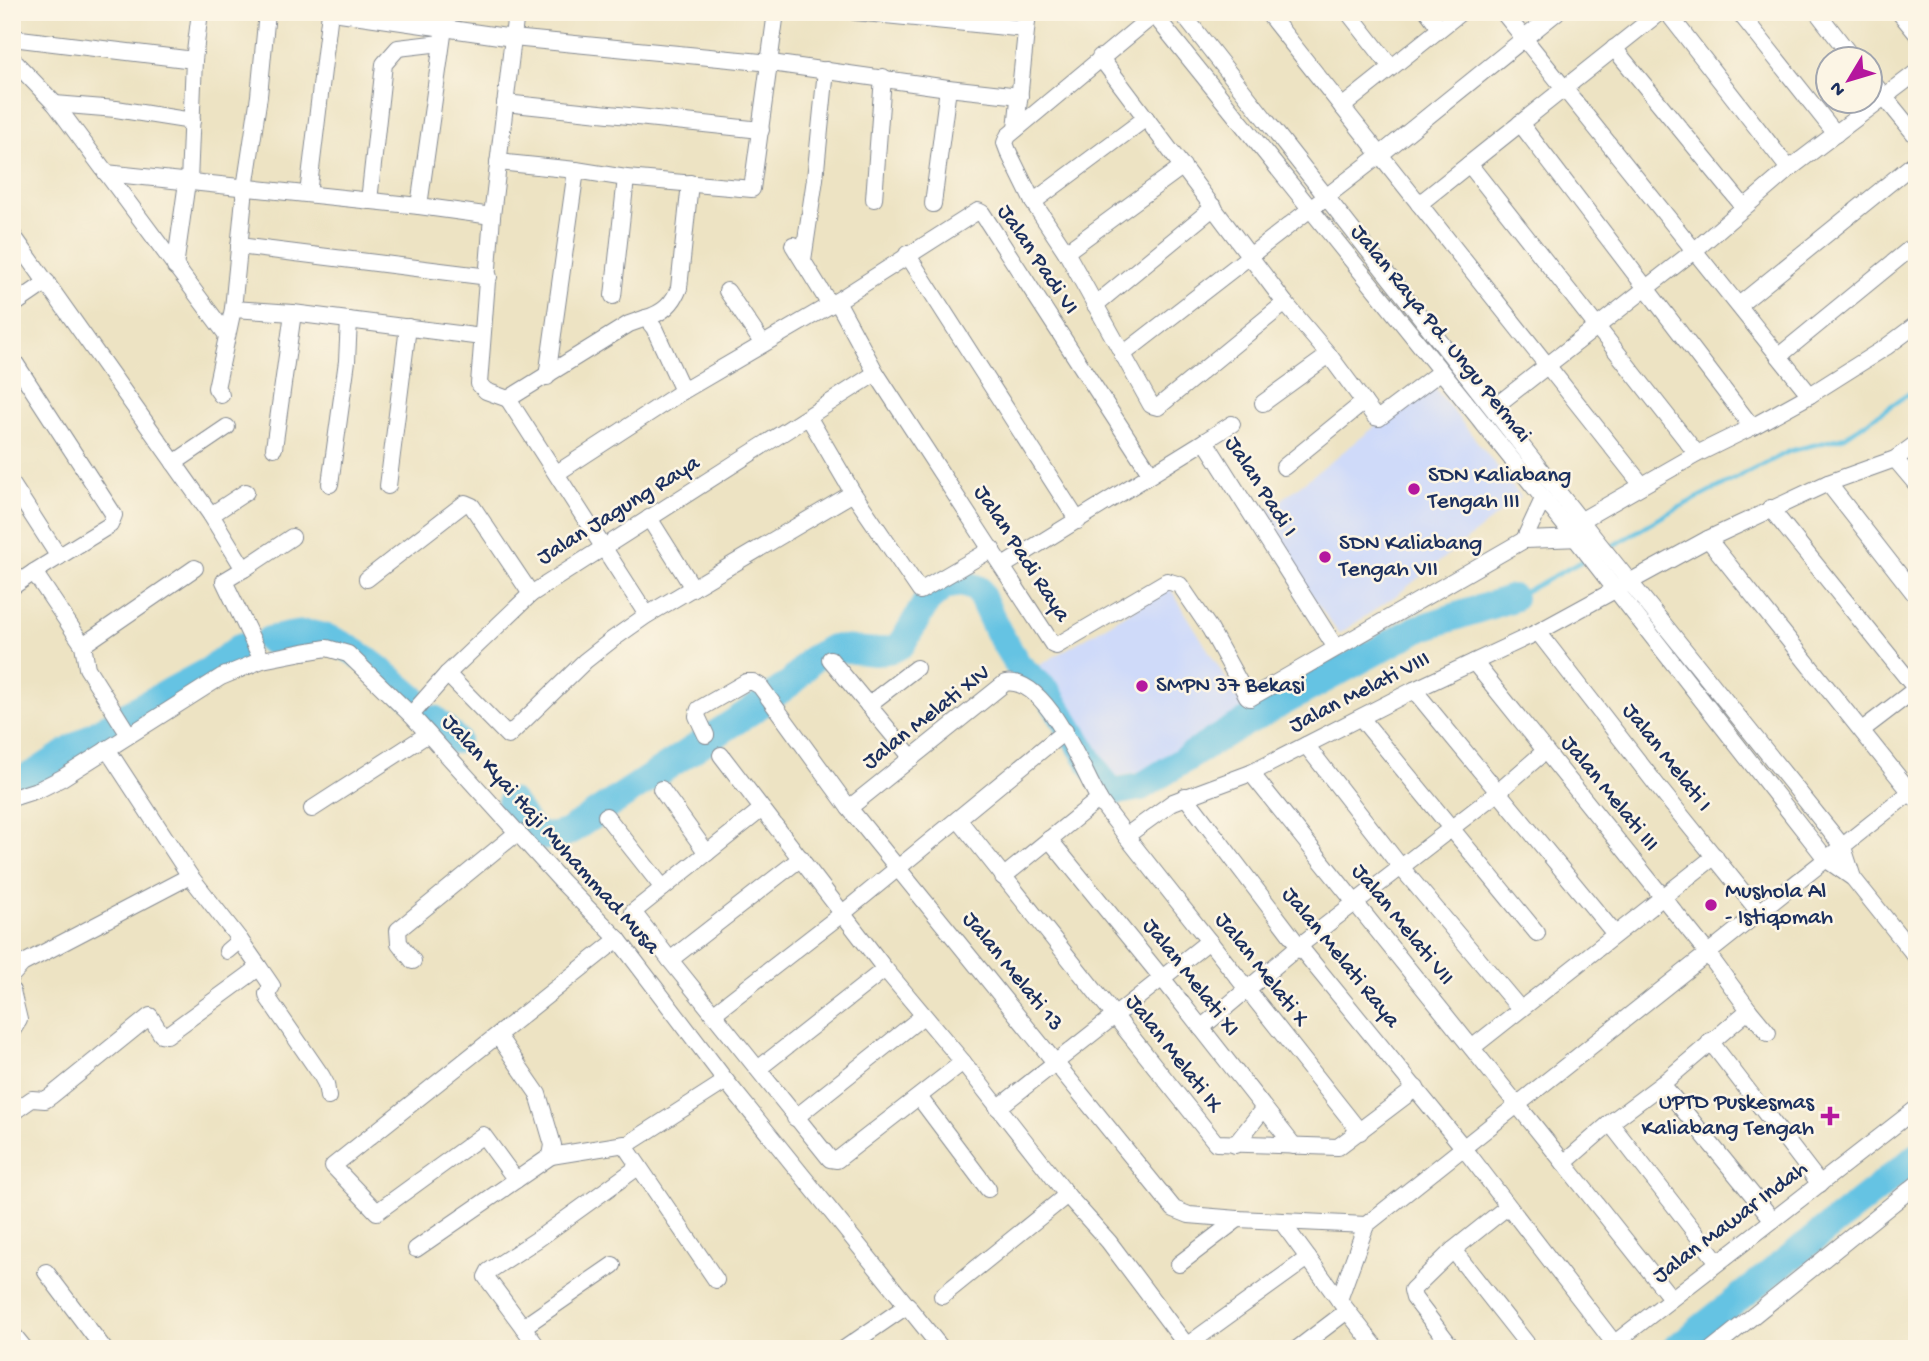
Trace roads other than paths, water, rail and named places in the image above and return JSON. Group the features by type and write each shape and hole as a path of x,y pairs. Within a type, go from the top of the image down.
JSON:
{"street":[{"path":"175,267 188,182 194,60 200,12"},
{"path":"221,395 216,388 233,309 267,12"},
{"path":"308,194 332,12 442,35 513,38 771,63 1020,96"},
{"path":"516,12 492,216 479,384 486,391 508,399 647,615"},
{"path":"498,162 626,178 752,189 776,12"},
{"path":"855,12 1026,30"},
{"path":"1016,129 1028,12"},
{"name":"Jalan Raya Pd. Ungu Permai","path":"1181,12 1493,408 1727,733 1827,860 1853,878 1917,958"},
{"path":"1266,12 1642,485"},
{"path":"1348,12 1391,68"},
{"path":"1428,12 1440,28"},
{"path":"1342,107 1461,12"},
{"path":"1503,12 1810,395"},
{"path":"1122,355 1326,198 1558,12"},
{"path":"1419,204 1660,12"},
{"path":"1667,12 1789,169"},
{"path":"1739,12 1836,134"},
{"path":"1817,12 1843,46"},
{"path":"1899,12 1917,34"},
{"path":"1154,13 1004,142 1033,202 1066,252 1151,405 1158,407 1286,303"},
{"name":"Jalan Raya Pd. Ungu Permai","path":"1154,13 1543,499 1589,543"},
{"path":"369,201 384,64 398,48 442,35"},
{"path":"419,206 442,35"},
{"path":"12,38 194,60"},
{"path":"1614,48 1744,207"},
{"path":"1100,57 1286,303 1379,418 1440,372"},
{"path":"12,59 55,104 226,334"},
{"path":"803,260 815,179 826,70"},
{"path":"1917,72 1884,98 1917,137"},
{"path":"874,199 883,78"},
{"path":"933,204 948,88"},
{"path":"505,103 761,131"},
{"path":"55,104 116,109 192,121"},
{"path":"1493,408 1695,250 1789,169 1860,116"},
{"path":"1033,202 1146,117"},
{"path":"1520,123 1752,428"},
{"path":"1739,305 1917,161"},
{"path":"1469,164 1698,454"},
{"path":"1066,252 1183,166"},
{"path":"547,377 576,170"},
{"path":"106,173 492,216"},
{"path":"613,296 626,178"},
{"path":"508,399 636,320 653,316 670,305 679,288 690,183"},
{"path":"1095,305 1214,207"},
{"name":"Jalan Padi VI","path":"557,473 683,391 833,303 974,212 982,213 1151,474"},
{"path":"12,234 211,515 244,569"},
{"path":"1779,356 1917,243"},
{"name":"Jalan Padi Raya","path":"793,245 1053,645 1056,646 1167,581 1174,582 1180,585 1210,629 1250,698 1524,540 1589,543"},
{"path":"239,246 489,276"},
{"path":"907,254 1079,521"},
{"path":"12,306 47,282"},
{"path":"727,291 763,344"},
{"path":"233,309 293,313 482,337"},
{"path":"274,447 293,313"},
{"path":"646,318 654,328 683,391"},
{"path":"330,484 349,320"},
{"path":"1589,543 1642,485 1810,395 1917,324"},
{"path":"388,486 408,327"},
{"path":"1264,403 1329,355"},
{"path":"12,358 114,515 110,525 12,587"},
{"name":"Jalan Jagung Raya","path":"411,715 447,674 531,594 810,418 876,373"},
{"path":"1284,467 1364,402"},
{"path":"810,418 853,492 918,591 992,549"},
{"path":"1205,441 1232,424"},
{"path":"174,463 227,427"},
{"name":"Jalan Padi I","path":"1003,565 1079,521 1205,441 1336,648"},
{"name":"Jalan Melati VIII","path":"1126,836 1185,796 1251,773 1414,690 1538,632 1770,508 1828,483 1895,459 1917,443"},
{"path":"1895,459 1917,485"},
{"path":"1828,483 1917,597"},
{"path":"12,484 59,557"},
{"path":"211,515 246,492"},
{"path":"447,674 508,736 585,661 647,615 853,492"},
{"path":"1524,540 1543,499"},
{"path":"367,579 466,503 472,506 531,594"},
{"path":"1770,508 1916,689 1862,730"},
{"path":"649,518 693,588"},
{"path":"262,660 224,581 292,537"},
{"path":"1298,1348 1343,1305 1366,1225 1759,912 1915,792 1708,539"},
{"path":"83,645 195,568"},
{"path":"34,572 83,645 88,668 129,735"},
{"name":"Jalan Raya Pd. Ungu Permai","path":"1622,586 1741,723 1843,847 1853,878"},
{"name":"Jalan Melati I","path":"1538,632 1759,912"},
{"name":"Jalan Kyai Haji Muhammad Musa","path":"12,798 40,789 221,677 262,660 327,648 348,654 411,715 562,882 618,939 726,1081 942,1349"},
{"path":"830,659 912,758"},
{"name":"Jalan Melati III","path":"1474,662 1768,1032"},
{"path":"868,705 916,668"},
{"name":"Jalan Melati 13","path":"706,735 697,716 704,706 746,682 760,685 849,808 1174,1209 1189,1215 1366,1225"},
{"name":"Jalan Melati XIV","path":"849,808 1005,683 1019,683 1028,689 1065,731 1099,799 1126,836"},
{"path":"1414,690 1615,933"},
{"path":"1361,718 1537,933"},
{"path":"1727,733 1741,723"},
{"path":"713,1014 843,913 1065,731"},
{"path":"312,809 428,734"},
{"path":"1306,745 1400,866 1520,1009"},
{"path":"107,750 190,876 272,986 267,994 268,998 321,1075 328,1097"},
{"path":"1201,1028 1354,902 1497,793 1545,751"},
{"path":"721,755 923,1016 963,1062 1067,1195 1109,1242 1185,1347 1308,1258"},
{"name":"Jalan Melati VII","path":"1251,773 1473,1047 1671,1298"},
{"path":"661,789 707,853"},
{"name":"Jalan Melati Raya","path":"1185,796 1299,946 1463,1147 1610,1346"},
{"path":"1003,877 1099,799"},
{"path":"762,809 633,914 670,961 827,1158 837,1160 963,1062"},
{"path":"606,817 663,888"},
{"name":"Jalan Melati IX","path":"958,819 1218,1144 1338,1147 1416,1088"},
{"path":"413,961 399,943 398,930 518,832"},
{"name":"Jalan Melati X","path":"1126,836 1360,1132"},
{"name":"Jalan Melati XI","path":"1049,839 1294,1146"},
{"path":"1473,1047 1715,856"},
{"path":"670,961 801,858"},
{"path":"12,975 22,964 190,876"},
{"path":"516,1180 483,1135 377,1212 333,1166 618,939"},
{"path":"227,951 240,940"},
{"path":"998,1108 1209,941"},
{"path":"12,1113 32,1099 44,1100 51,1096 150,1016 161,1034 167,1035 259,967"},
{"path":"758,1069 886,969"},
{"path":"12,990 19,1020 12,1031"},
{"path":"1564,1163 1749,1010"},
{"path":"795,1118 923,1016"},
{"path":"498,1036 538,1094 554,1145 551,1156"},
{"path":"1710,1041 1820,1184"},
{"path":"416,1249 551,1156 625,1144 726,1081"},
{"path":"1662,1084 1773,1220"},
{"path":"919,1097 988,1189"},
{"path":"1235,1145 1264,1108"},
{"name":"Jalan Mawar Indah","path":"1610,1346 1917,1108"},
{"path":"1610,1123 1718,1262"},
{"path":"625,1144 625,1148 716,1280"},
{"path":"539,1349 487,1280 487,1273 638,1167"},
{"path":"1712,1349 1917,1184"},
{"path":"942,1296 1067,1195"},
{"path":"1453,1349 1412,1294 1416,1286 1453,1250 1507,1207"},
{"path":"1179,1264 1238,1219"},
{"path":"1281,1221 1377,1349"},
{"path":"1453,1250 1531,1349"},
{"path":"523,1327 613,1265"},
{"path":"46,1272 104,1349"},
{"path":"844,1349 908,1305"},
{"path":"12,1333 25,1349"}],"waterway":[{"path":"1609,548 1668,513 1790,451 1845,437 1917,388"},
{"path":"1513,598 1588,558"},
{"path":"511,802 528,826 540,835 568,832 757,707 793,681 811,660 832,648 876,652 893,649 902,644 927,601 944,586 962,583 978,589 998,632 1018,665 1048,693 1099,776 1112,792 1141,787 1228,732 1417,629 1513,598"},
{"path":"269,640 307,634 336,641 364,658 414,699"},
{"path":"130,713 210,670 242,646"},
{"path":"434,719 456,740"},
{"path":"12,783 34,774 108,726"},
{"path":"1675,1349 1917,1157"}],"place":[{"name":"SDN Kaliabang Tengah III","path":"1414,489"},
{"name":"SDN Kaliabang Tengah VII","path":"1325,557"},
{"name":"SMPN 37 Bekasi","path":"1142,686"},
{"name":"Mushola Al - Istiqomah","path":"1711,905"},
{"name":"UPTD Puskesmas Kaliabang Tengah","path":"1830,1116"}]}
